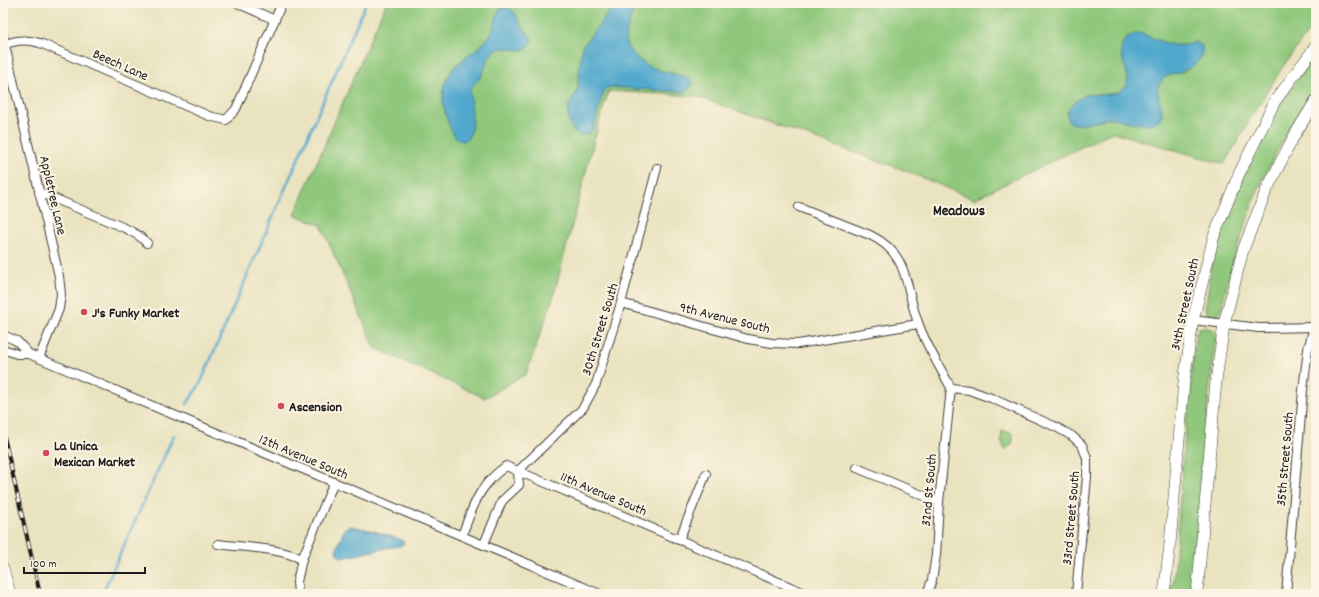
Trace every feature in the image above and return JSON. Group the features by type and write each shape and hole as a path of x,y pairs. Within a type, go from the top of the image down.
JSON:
{"main road":[{"name":"34th Street South","path":"1164,594 1170,544 1184,382 1193,320 1214,236 1239,174 1276,101 1316,46"},
{"path":"1196,594 1216,381 1224,324 1243,250 1266,191 1294,136 1316,100"},
{"path":"3,568 10,594"}],"street":[{"path":"237,3 275,20 282,3"},
{"name":"Beech Lane","path":"4,41 28,40 40,42 208,116 226,120 236,109 275,20"},
{"name":"Appletree Lane","path":"4,41 59,276 61,294 59,310 39,358"},
{"name":"30th Street South","path":"518,471 583,408 596,384 621,303 657,168"},
{"path":"39,192 127,229 147,243"},
{"path":"799,207 870,235 880,240 890,248 900,262 906,276 918,324 927,345 951,388"},
{"name":"9th Avenue South","path":"621,303 748,339 772,343 798,344 918,324"},
{"path":"1193,320 1259,328 1315,327"},
{"name":"35th Street South","path":"1286,594 1303,390 1308,349 1315,327"},
{"name":"12th Avenue South","path":"3,335 17,341 29,354 600,594"},
{"path":"3,349 17,354 29,354"},
{"name":"32nd St South","path":"927,594 936,555 939,502 951,388"},
{"name":"33rd Street South","path":"951,388 969,390 991,398 1060,428 1082,445 1086,458 1087,477 1076,594"},
{"path":"462,535 481,490 495,474 506,466 518,471 518,485 502,501 484,544"},
{"path":"857,468 939,502"},
{"name":"11th Avenue South","path":"518,471 807,594"},
{"path":"679,540 706,474"},
{"path":"298,594 297,582 302,559 334,482"},
{"path":"218,544 279,551 292,554 302,559"}],"green space":[{"path":"386,3 1316,3 1316,23 1278,74 1224,164 1112,132 974,199 901,169 695,96 609,91 601,114 553,298 526,374 485,398 375,348 321,225 294,215"},
{"path":"1316,52 1316,86 1275,154 1255,197 1233,261 1220,312 1216,317 1209,316 1205,309 1213,256 1233,197 1257,146 1300,74"},
{"path":"1204,327 1214,330 1216,335 1210,381 1193,576 1190,594 1170,594 1174,578 1185,432 1196,333 1199,328"},
{"path":"1002,431 1012,433 1013,437 1012,444 1005,450 1001,440"}],"water":[{"path":"613,3 635,3 625,41 628,48 637,58 648,66 689,78 693,83 688,90 683,92 608,87 604,91 593,129 589,134 579,135 574,132 570,126 568,116 569,106 577,92 582,47 607,15"},
{"path":"505,7 514,12 523,28 532,39 526,48 518,50 504,48 492,53 482,75 470,90 472,128 468,138 465,141 459,140 448,124 444,110 443,96 446,81 452,70 489,37 500,9"},
{"path":"1139,33 1173,45 1195,42 1202,46 1201,56 1193,66 1184,71 1166,77 1158,86 1162,109 1160,119 1150,124 1139,124 1112,118 1086,124 1073,123 1069,120 1067,114 1069,109 1082,97 1086,95 1116,93 1124,88 1127,81 1127,74 1121,51 1123,44 1128,38"},
{"path":"351,526 374,531 402,540 405,543 400,546 342,558 337,554 336,550 345,528"}],"waterway":[{"path":"187,404 200,384 366,3"},
{"path":"102,594 174,435"}],"railway":[{"path":"3,432 40,594"}],"place":[{"name":"J's Funky Market","path":"84,312"},
{"name":"Ascension","path":"281,406"},
{"name":"La Unica Mexican Market","path":"46,453"}],"district":[{"name":"Meadows","path":"959,210"}]}
